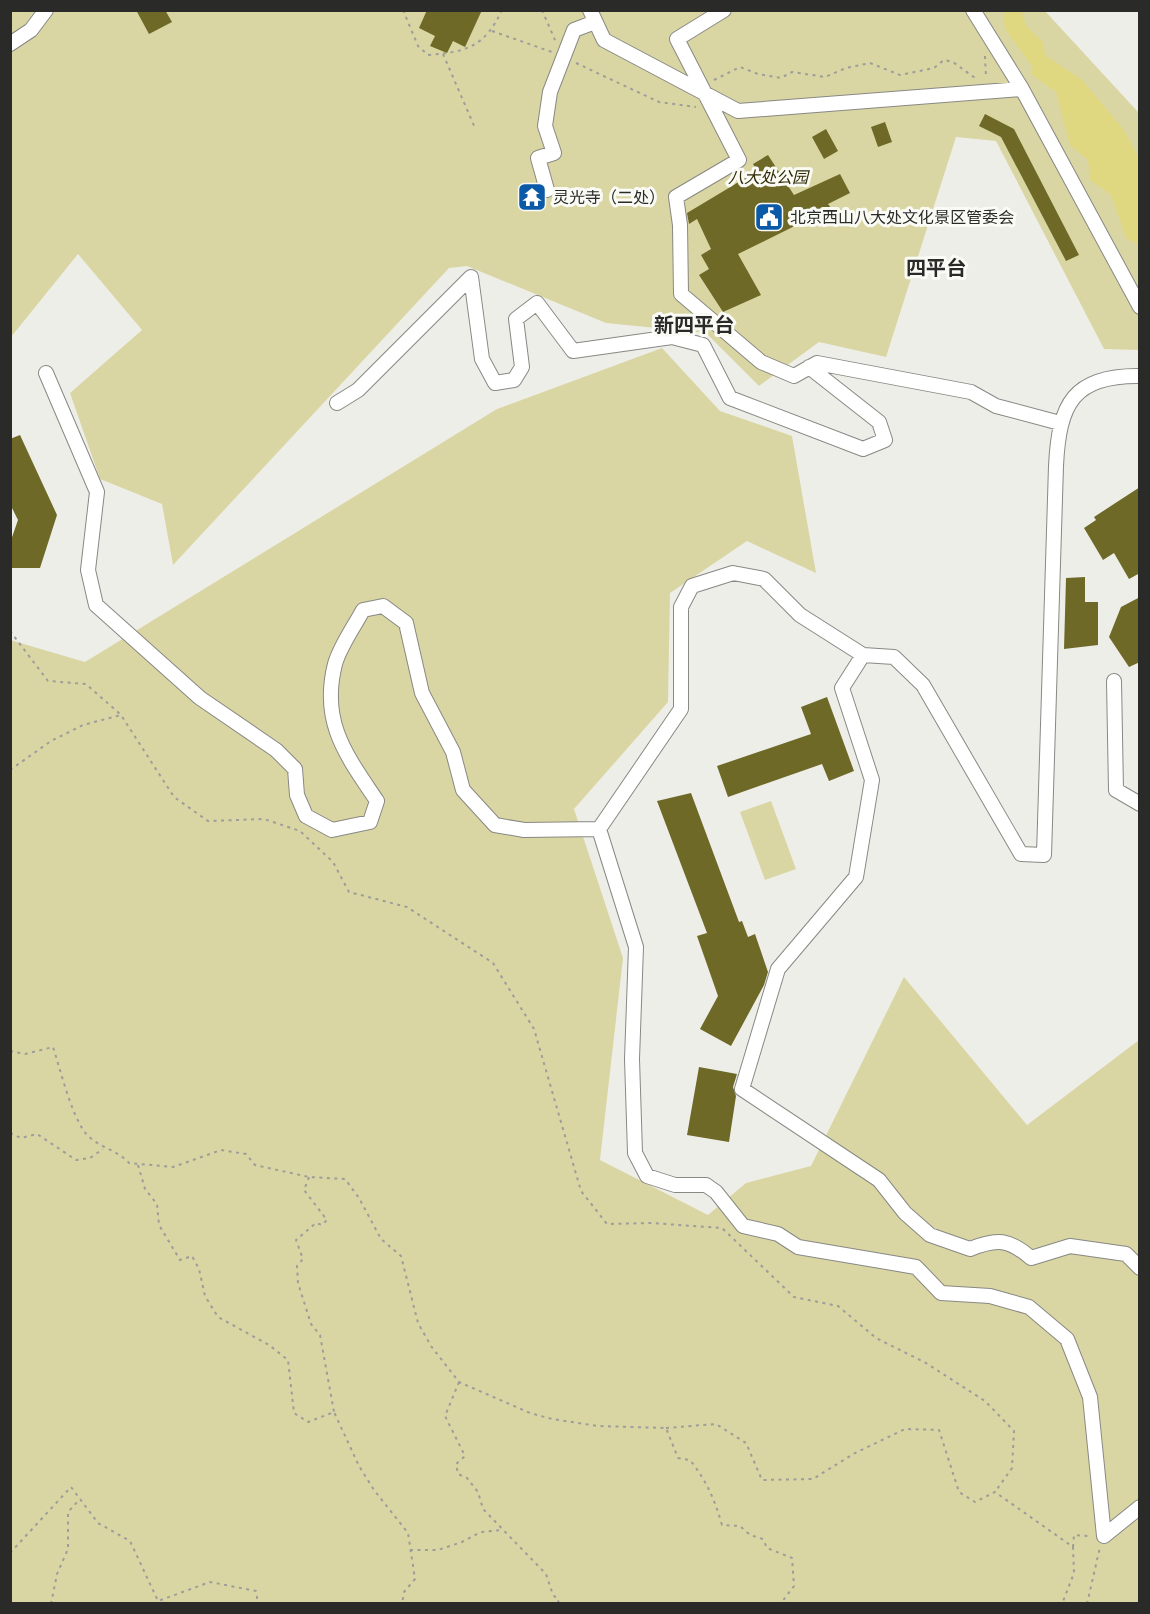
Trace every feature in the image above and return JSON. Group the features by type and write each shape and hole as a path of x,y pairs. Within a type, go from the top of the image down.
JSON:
{"street":[{"path":"10,44 31,30 46,10"},
{"path":"724,10 677,39 740,159 676,197 680,225 681,294 761,362 795,376 817,363 971,392 996,406 1060,423"},
{"path":"973,10 1022,89 1140,307"},
{"path":"547,190 538,158 554,153 545,126 550,92 562,56 574,30 592,16 604,40 738,111 1022,89"},
{"path":"337,403 358,390 471,277 482,359 495,383 514,380 522,368 516,319 537,303 573,351 672,337 704,345 730,398 863,449 885,440 879,422 809,367"},
{"path":"46,373 97,492 88,570 96,605 200,698 276,750 295,768 297,795 306,816 332,830 370,822 378,801 340,745 334,724 331,698 335,663 363,610 383,606 406,623 422,693 453,752 463,790 495,825 524,830 599,829"},
{"path":"599,829 681,709 681,607 692,586 733,573 764,579 800,615 863,655 894,657 923,685 1021,854 1044,855 1056,466 1060,423 1084,386 1096,380 1114,376 1140,376"},
{"path":"863,655 842,688 872,780 856,876 778,969 742,1089 879,1179 905,1213 930,1235 970,1249 990,1241 1015,1244 1031,1258 1070,1246 1126,1254 1140,1268"},
{"path":"1114,681 1116,790 1140,804"},
{"path":"599,829 636,947 632,1059 635,1153 647,1176 675,1185 706,1185 716,1192 743,1226 778,1234 798,1247 916,1267 941,1293 990,1296 1029,1307 1067,1339 1090,1397 1104,1536"},
{"path":"1104,1536 1140,1507"}],"path":[{"path":"403,10 418,46 428,55 471,48 492,31 502,10"},
{"path":"542,10 562,56"},
{"path":"492,31 562,56 658,102 712,108"},
{"path":"713,81 727,71 740,66 758,74 781,78 792,72 825,77 870,63 900,75 934,68 944,60 953,62 972,78 986,78 987,66 983,47"},
{"path":"443,54 475,128"},
{"path":"10,631 48,681 86,684 121,716 174,797 208,821 264,819 300,831 333,862 349,892 407,907 493,963 534,1029 581,1191 607,1224 651,1223 722,1228 794,1297 838,1306 876,1338 926,1363 985,1401 1014,1431 1012,1468 995,1492 975,1502 959,1492 939,1431 904,1429 855,1453 813,1479 762,1480 746,1443 716,1424 666,1428 598,1426 530,1413 459,1382 431,1346 418,1323 401,1256 381,1239 359,1198 345,1179 309,1177 255,1165 246,1154 221,1150 173,1167 129,1163 121,1154 104,1148 84,1131 53,1047 25,1054 10,1051"},
{"path":"10,770 51,741 83,724 121,716"},
{"path":"10,1133 21,1138 37,1134 76,1160 90,1158 104,1148"},
{"path":"138,1165 145,1189 157,1204 159,1224 180,1260 192,1256 199,1269 205,1296 218,1317 269,1345 288,1360 294,1413 308,1422 334,1412"},
{"path":"309,1177 304,1190 327,1220 322,1225 316,1223 296,1240 303,1259 297,1266 298,1283 311,1324 320,1335 334,1412 369,1482 408,1533 415,1579 404,1592 402,1604"},
{"path":"459,1382 445,1416 465,1456 456,1464 458,1474 467,1478 478,1492 483,1509 546,1574 553,1595 559,1600 558,1604"},
{"path":"666,1428 678,1458 690,1460 700,1473 714,1498 722,1525 740,1526 750,1535 763,1539 767,1548 792,1558 794,1586 784,1599 785,1604"},
{"path":"10,1553 71,1487 98,1522 130,1541 158,1601 210,1582 256,1591 258,1604"},
{"path":"995,1492 1073,1547"},
{"path":"51,1604 57,1574 68,1549 68,1512 80,1499"},
{"path":"410,1550 438,1550 462,1542 481,1532 502,1530"},
{"path":"1062,1604 1074,1573 1074,1535 1104,1536 1091,1578 1087,1604"}],"green space":[{"name":"八大处公园","path":"11,11 1045,11 1139,113 1139,350 1104,349 996,141 956,137 886,357 819,342 759,386 706,333 606,323 467,266 449,268 173,565 162,504 100,479 70,393 142,330 78,254 11,337"},
{"path":"662,348 720,411 792,436 816,573 747,541 670,593 668,702 574,809 623,958 600,1160 708,1215 746,1183 811,1166 904,977 1027,1125 1139,1040 1139,1603 11,1603 10,640 85,662 497,409"},
{"path":"771,801 796,869 765,880 740,812"}],"shaded area":[{"path":"1008,10 1021,11 1027,27 1042,41 1046,56 1082,80 1124,130 1139,158 1139,245 1126,238 1111,195 1090,180 1088,160 1070,145 1056,92 1031,74 1032,66 1005,29 1004,15"}],"building":[{"path":"136,10 165,10 172,22 149,34"},
{"path":"427,10 482,10 465,47 453,41 447,53 430,46 435,36 419,28"},
{"path":"985,114 1014,129 1079,255 1066,261 1001,137 979,126"},
{"path":"885,122 892,142 878,147 871,127"},
{"path":"826,129 838,151 824,159 812,137"},
{"path":"768,155 794,195 840,174 850,193 828,204 831,208 738,254 761,295 723,312 699,275 709,269 701,255 711,249 697,219 689,224 687,213 757,171 753,164"},
{"path":"20,435 57,515 40,568 10,568 10,543 18,520 10,504 10,439"},
{"path":"1140,487 1140,573 1129,579 1114,553 1103,560 1084,528 1096,520 1094,517"},
{"path":"1085,577 1085,602 1098,602 1098,645 1064,649 1066,578"},
{"path":"1140,597 1140,662 1129,667 1109,637 1121,607"},
{"path":"827,697 854,771 829,781 822,764 728,797 717,766 811,734 801,707"},
{"path":"691,793 739,922 742,921 748,937 755,934 768,972 764,985 731,1046 700,1029 718,996 697,936 707,933 657,801"},
{"path":"699,1067 737,1074 733,1087 736,1096 729,1142 687,1135"}],"place":[{"name":"灵光寺（二处）","path":"532,197"},
{"name":"北京西山八大处文化景区管委会","path":"769,217"}],"district":[{"name":"四平台","path":"936,268"},
{"name":"新四平台","path":"694,325"}]}
